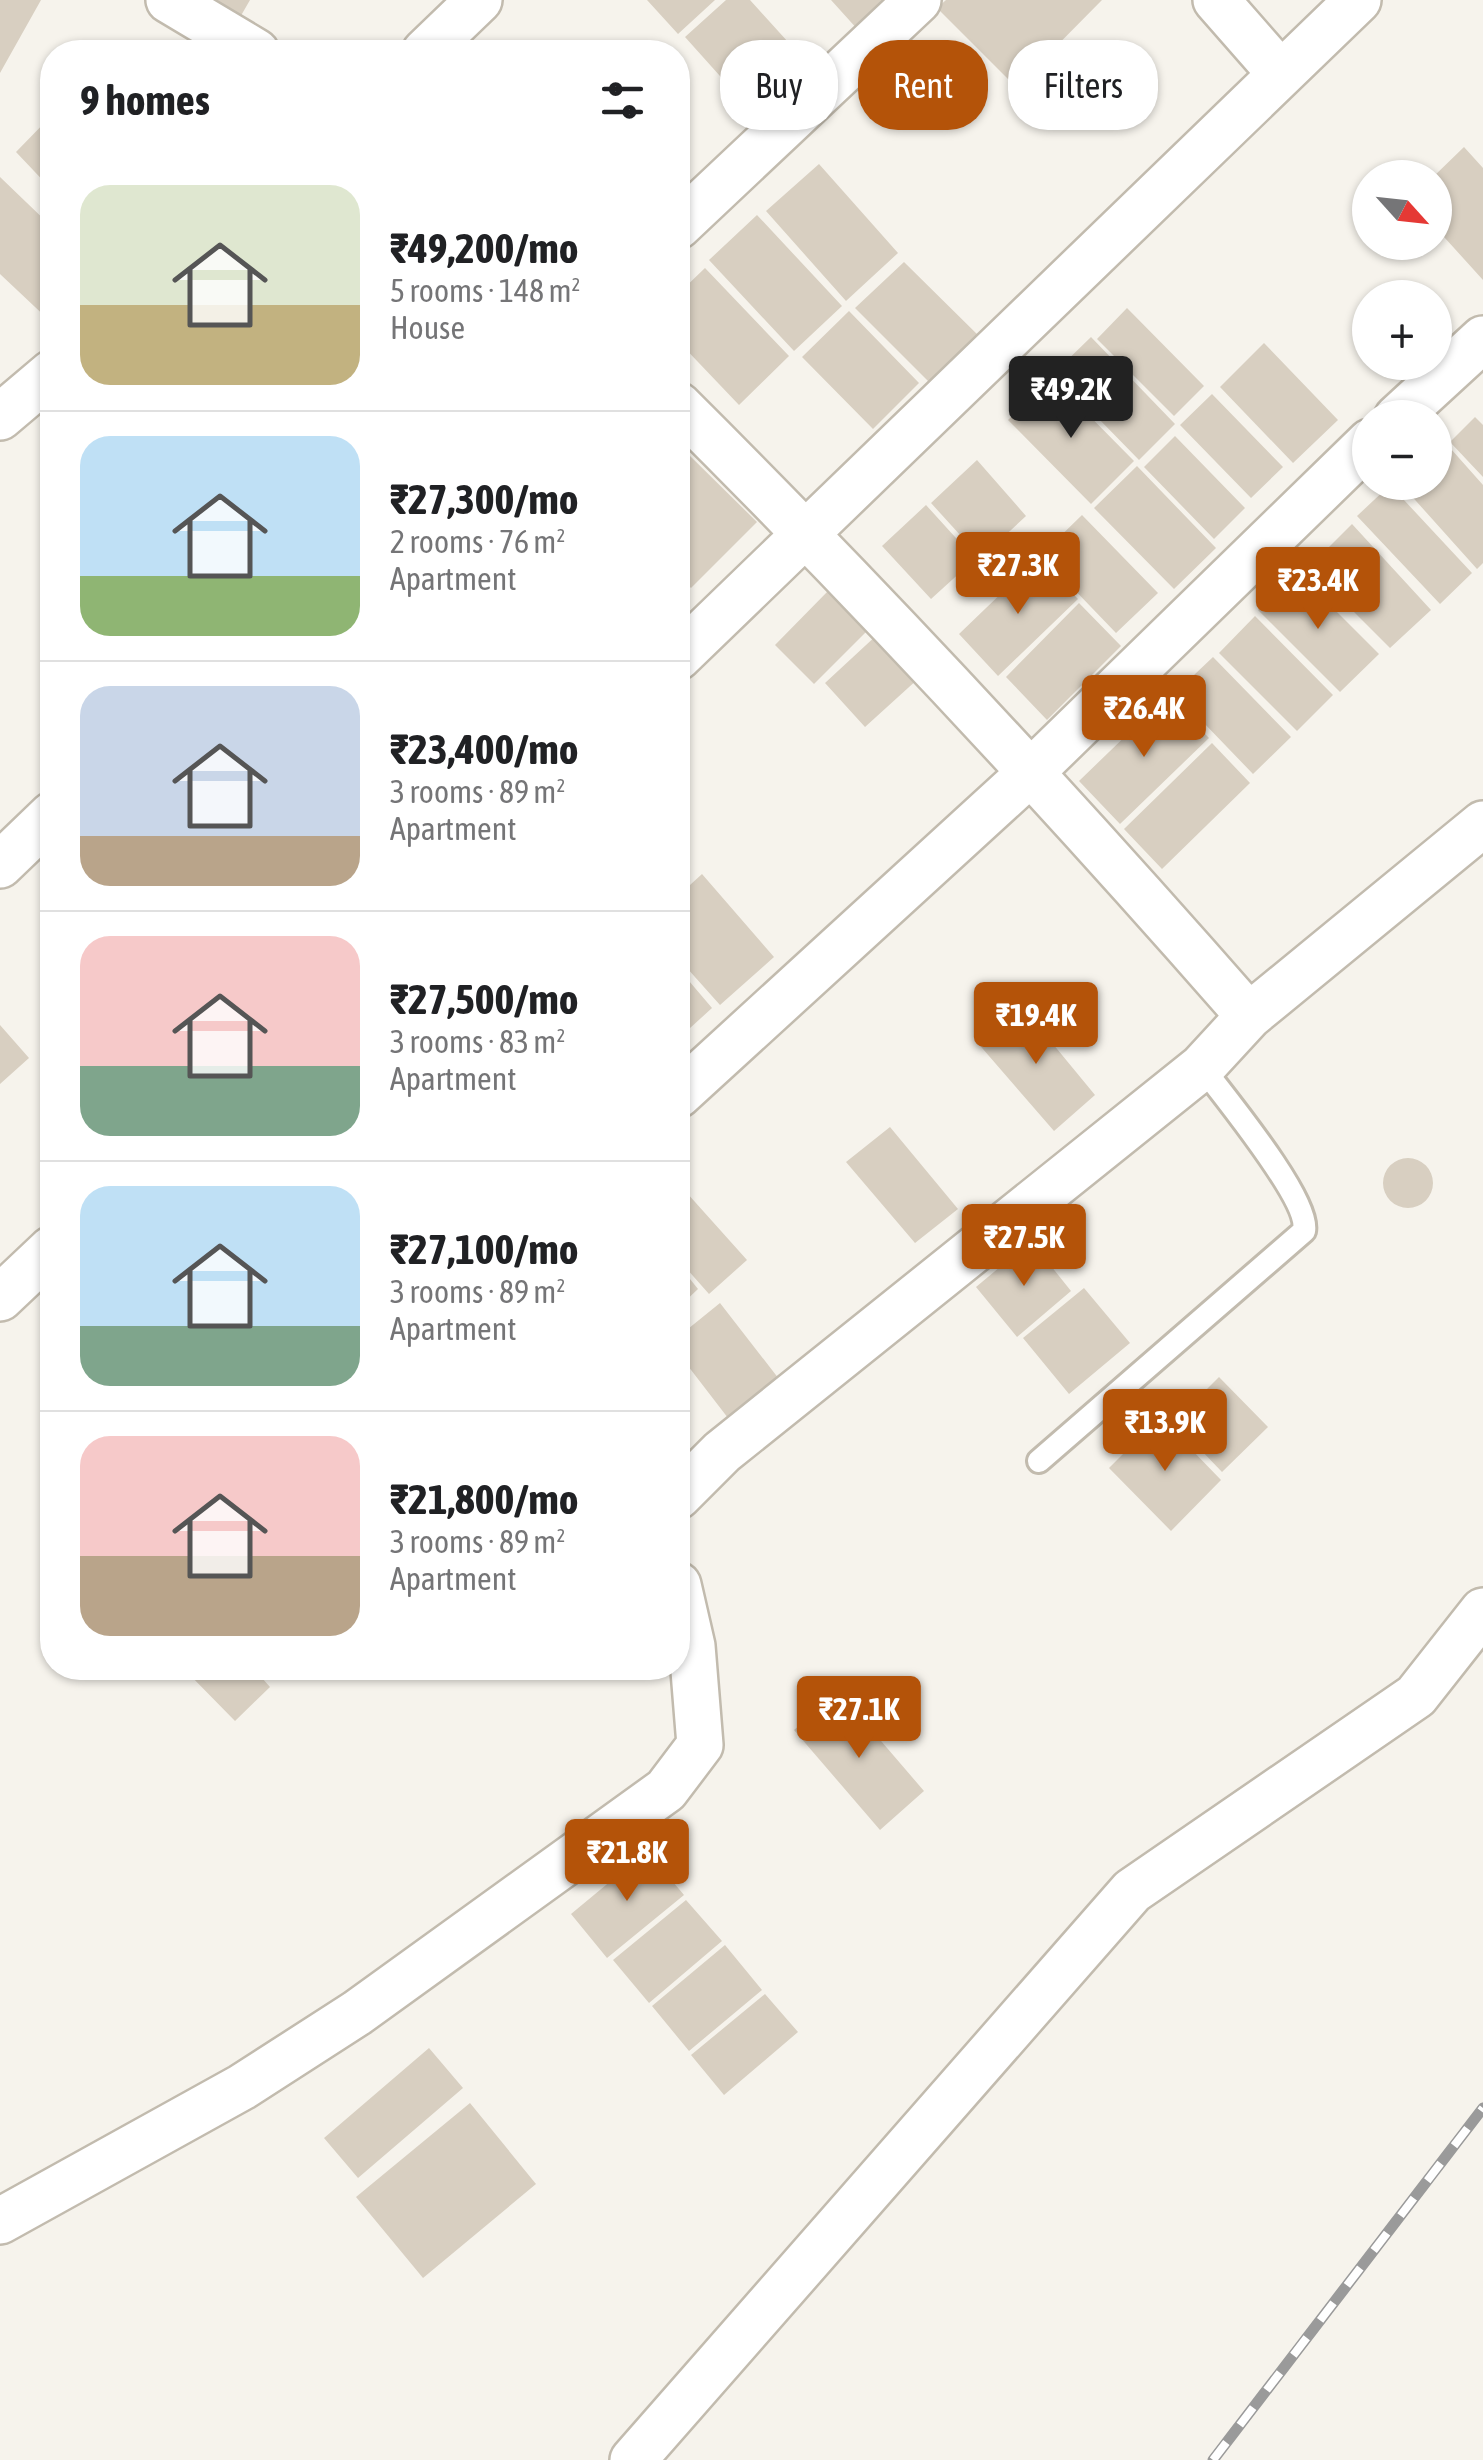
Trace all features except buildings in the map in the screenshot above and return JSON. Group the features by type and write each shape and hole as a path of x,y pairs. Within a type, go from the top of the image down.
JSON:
{"street":[{"path":"169,0 236,40"},
{"path":"437,40 479,0"},
{"path":"690,215 918,0"},
{"path":"1216,0 1280,72"},
{"path":"690,645 1358,0"},
{"path":"1417,400 1483,339"},
{"path":"0,417 40,383"},
{"path":"690,417 806,533 1249,1016"},
{"path":"690,1084 1029,774 1352,460"},
{"path":"690,1485 738,1440 1202,1067 1249,1016 1483,824"},
{"path":"0,865 40,827"},
{"path":"0,1298 40,1260"},
{"path":"633,2460 1132,1892 1416,1696 1483,1611"},
{"path":"0,2222 242,2088 341,2024 666,1790 700,1745 690,1637"}],"lane":[{"path":"1040,1461 1304,1231 1304,1216 1256,1137 1202,1067"}],"railway":[{"path":"1213,2460 1483,2108"}]}
